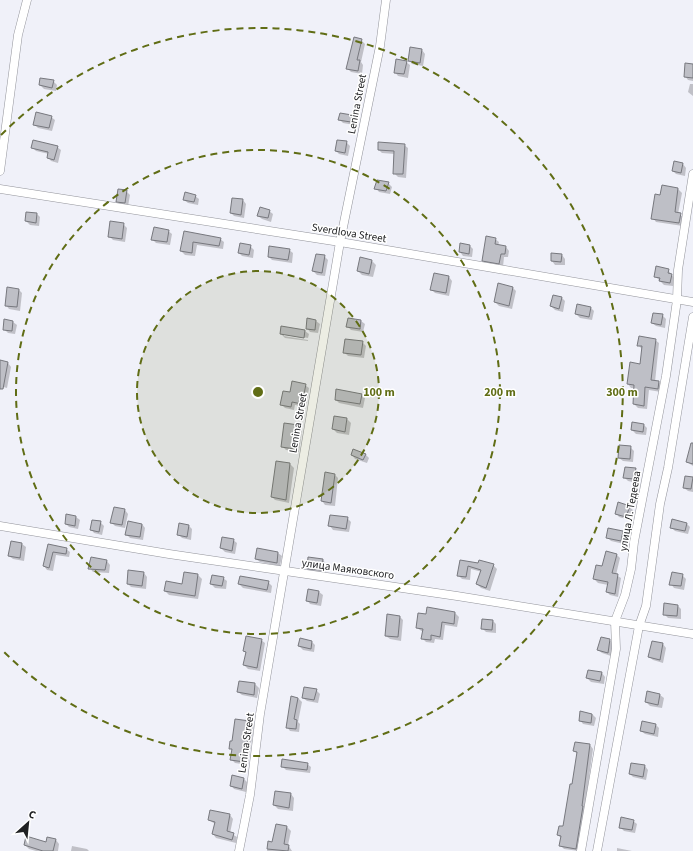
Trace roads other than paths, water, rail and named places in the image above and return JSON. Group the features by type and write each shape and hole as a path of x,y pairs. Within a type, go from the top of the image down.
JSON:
{"street":[{"path":"0,171 18,35 27,0"},
{"name":"Lenina Street","path":"239,851 250,795 260,714 340,242 380,46 386,0"},
{"name":"улица Л. Тедеева","path":"581,851 616,648 615,621 631,569 634,542 666,376 677,300 678,270 693,174"},
{"name":"Sverdlova Street","path":"0,189 340,242 677,300 692,301"},
{"path":"597,851 639,626 646,606 660,504 668,468 693,317"},
{"name":"улица Маяковского","path":"0,526 169,554 285,570 639,626 659,627 693,634"}]}
